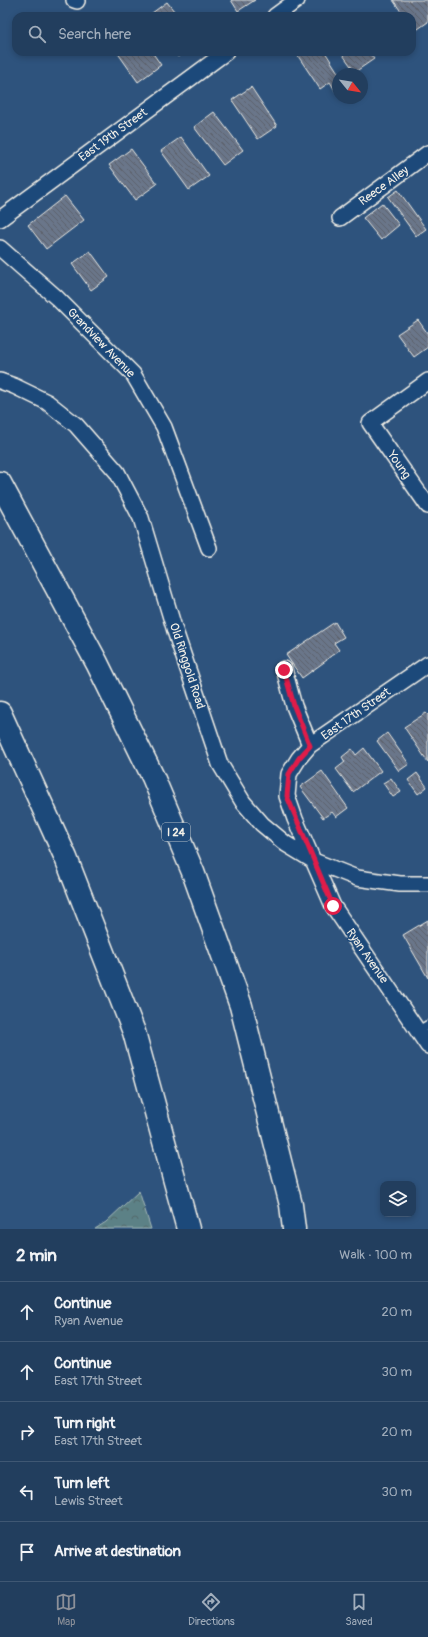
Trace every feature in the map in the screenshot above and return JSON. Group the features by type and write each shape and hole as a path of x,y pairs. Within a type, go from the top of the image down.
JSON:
{"highway":[{"name":"I 24","path":"0,483 97,663 153,777 193,872 241,1006 291,1205 294,1229"},
{"path":"0,713 66,858 134,1032 188,1229"}],"street":[{"path":"280,12 297,0"},
{"name":"East 19th Street","path":"0,218 221,56"},
{"name":"Reece Alley","path":"340,218 428,153"},
{"name":"Grandview Avenue","path":"0,248 57,298 133,374 164,427 209,548"},
{"name":"Young","path":"428,381 370,423 428,506"},
{"name":"Old Ringgold Road","path":"7,384 48,402 76,425 117,472 141,518 175,631 220,764 242,802 262,824 286,844 314,861 357,878 400,884 428,884"},
{"name":"East 17th Street","path":"314,861 287,796 289,774 299,758 310,746 428,664"},
{"path":"284,670 294,706 310,746"},
{"name":"Ryan Avenue","path":"314,861 333,906 423,1028 428,1046"}],"green space":[{"path":"139,1191 151,1229 95,1229 106,1222"}],"building":[{"path":"231,0 255,0 238,11"},
{"path":"393,0 427,0 428,22 416,30 416,12 401,12"},
{"path":"167,2 175,12 153,12"},
{"path":"120,56 155,56 161,65 138,82"},
{"path":"298,56 328,56 335,68 332,68 332,85 330,82 320,89"},
{"path":"344,56 372,56 374,59 361,68 352,68"},
{"path":"251,87 277,126 258,139 232,100"},
{"path":"214,112 243,150 223,165 194,127"},
{"path":"181,137 209,176 189,190 161,151"},
{"path":"131,149 157,184 135,200 109,165"},
{"path":"398,190 426,229 416,236 388,197"},
{"path":"65,196 84,220 46,249 28,225"},
{"path":"382,203 399,225 381,240 363,218"},
{"path":"90,251 109,277 91,290 72,264"},
{"path":"418,320 428,334 428,347 414,357 397,334"},
{"path":"335,622 344,637 334,643 339,650 302,678 286,655"},
{"path":"426,713 428,715 428,762 404,727"},
{"path":"387,733 409,764 399,771 377,741"},
{"path":"364,748 381,771 353,792 336,769 345,762 342,757 352,749 356,755"},
{"path":"322,771 348,808 336,817 332,812 323,818 300,787"},
{"path":"417,773 427,787 418,794 408,780"},
{"path":"391,778 401,792 393,797 383,783"},
{"path":"428,920 428,978 403,935"}],"route":[{"path":"284,670 294,706 310,746 299,758 289,774 287,796 295,819 333,906"}]}
